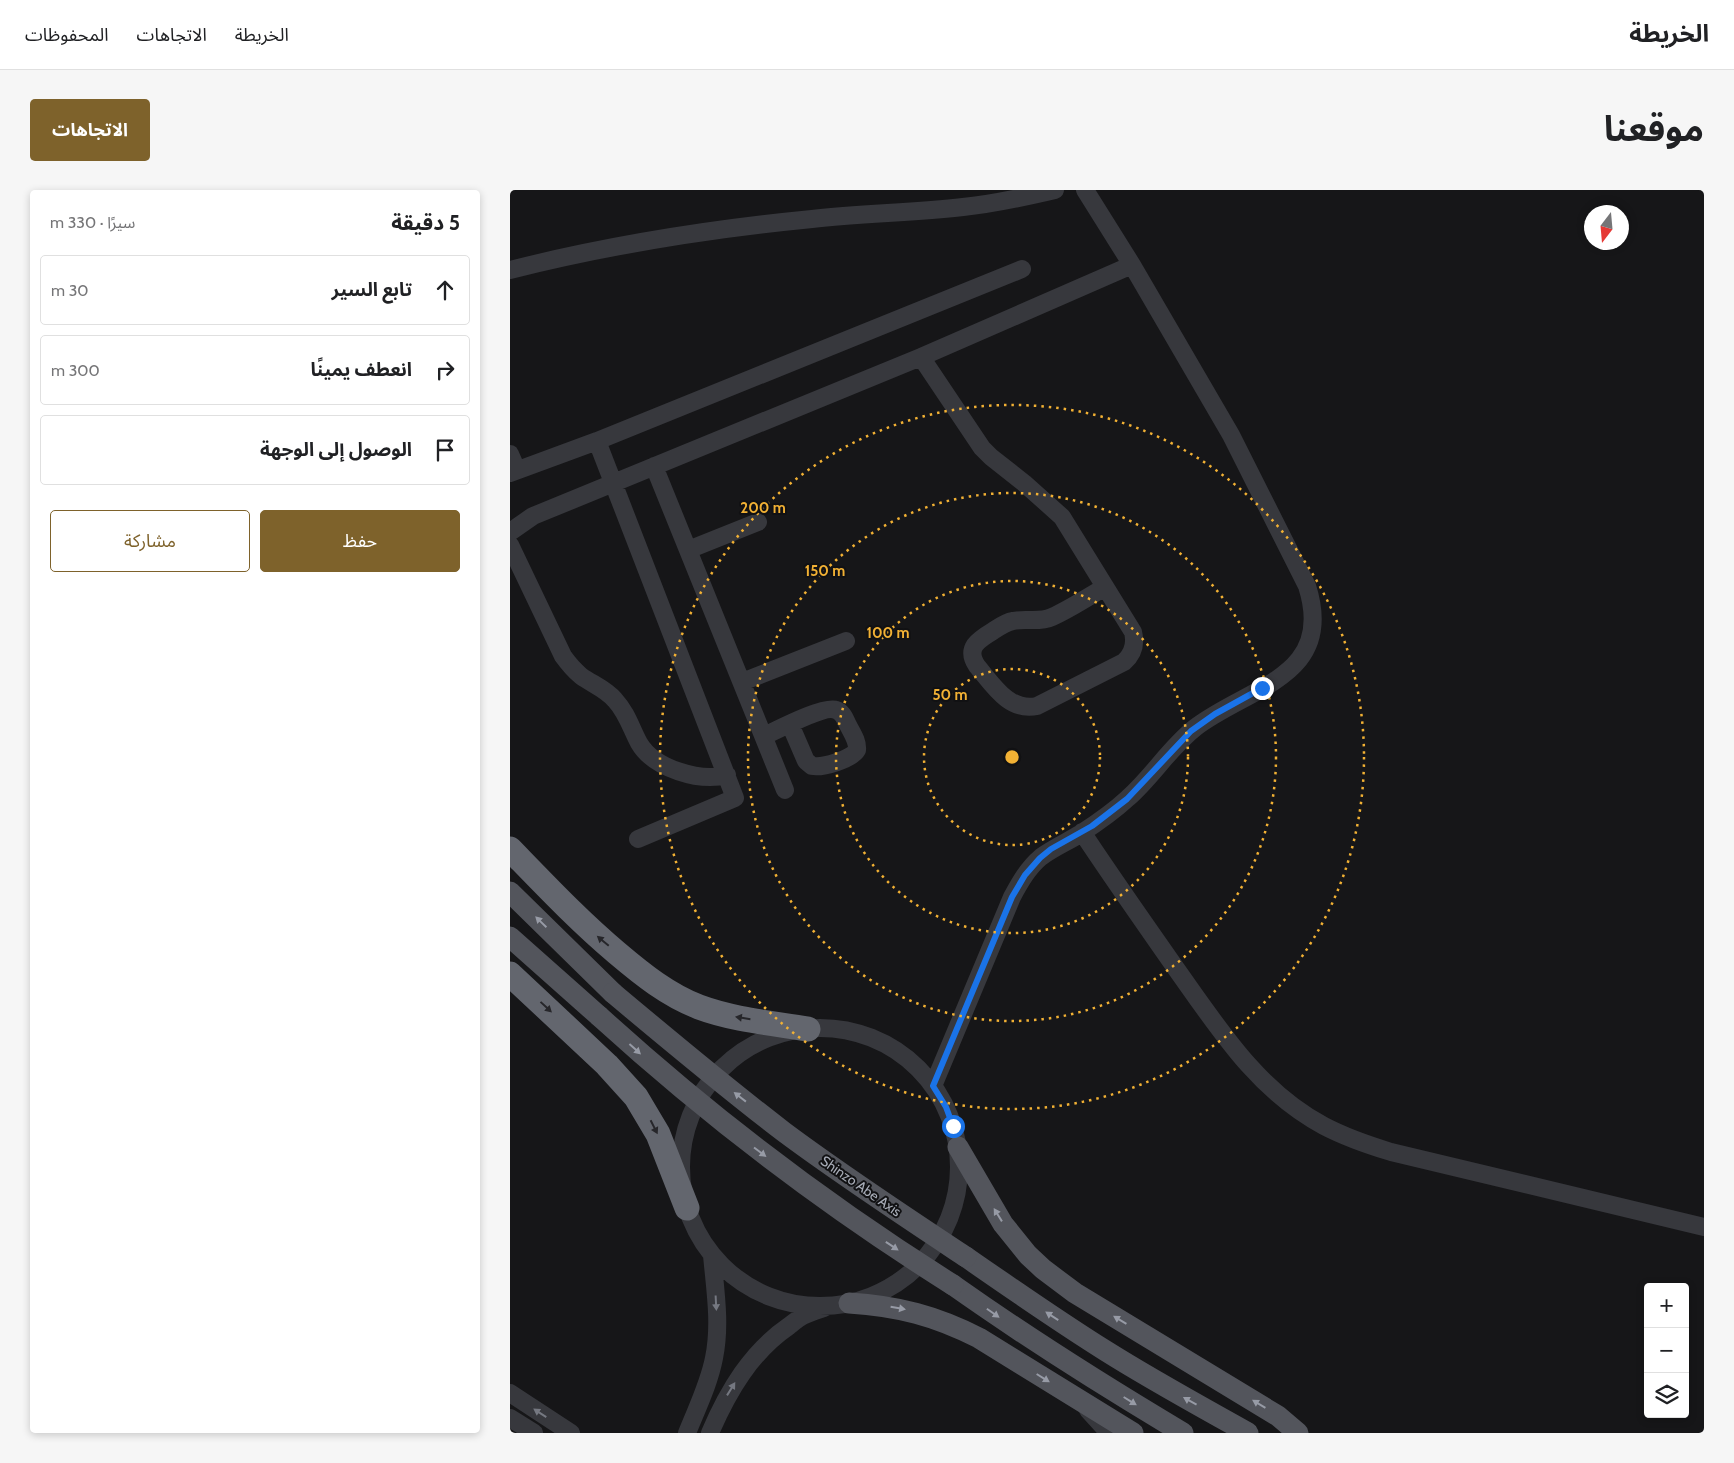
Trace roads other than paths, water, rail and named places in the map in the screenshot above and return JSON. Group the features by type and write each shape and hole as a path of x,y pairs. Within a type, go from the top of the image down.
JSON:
{"highway":[{"path":"510,849 583,924 643,975 671,994 717,1013 808,1029"},
{"path":"510,974 607,1065 636,1097 658,1134 687,1208"}],"main road":[{"name":"Shinzo Abe Axis","path":"510,892 613,993 697,1064 784,1132 874,1196 1036,1306 1107,1352 1248,1433"},
{"path":"510,937 694,1100 794,1178 861,1226 953,1285 1012,1327 1183,1433"},
{"path":"958,1147 1003,1224 1024,1250 1043,1269 1075,1293 1278,1416 1298,1433"},
{"path":"841,1304 876,1305 903,1309 955,1326 979,1338 1133,1433"}],"street":[{"path":"510,270 600,250 705,231 835,216 905,213 963,207 1055,190"},
{"path":"933,1086 1006,908 1018,885 1040,858 1051,849 1082,832 1133,794 1191,731 1215,714 1281,678 1306,649 1314,621 1311,598 1302,575 1231,435 1132,265 1085,190"},
{"path":"510,532 533,516 922,357 1132,265"},
{"path":"512,466 597,441 1022,269"},
{"path":"922,357 982,448 1062,517 1134,632 1135,644 1131,654 1119,664 1037,706 1015,705 1007,700 974,662 972,652 976,643 1007,623 1017,620 1035,621 1050,618 1105,587"},
{"path":"597,441 728,775 735,798 638,839"},
{"path":"654,466 785,790"},
{"path":"688,550 758,522"},
{"path":"510,545 563,656 574,670 606,691 617,702 627,715 644,750 664,766 698,777 713,778 728,775"},
{"path":"742,682 846,641"},
{"path":"764,736 790,724"},
{"path":"1082,832 1227,1039 1252,1070 1302,1112 1344,1136 1391,1152 1704,1227"},
{"path":"710,1433 728,1393 744,1370 782,1330 805,1315 874,1295 897,1283 910,1273 934,1248 943,1233 955,1201 960,1167 958,1147 946,1107 933,1086 907,1059 880,1042 861,1034 837,1029 808,1029 789,1032 753,1045 737,1055 704,1090 691,1114 685,1132 681,1151 682,1189 687,1208 702,1240 712,1255 740,1281 757,1291 794,1303 841,1304"},
{"path":"687,1433 707,1384 714,1357 717,1329 712,1255"},
{"path":"510,1393 571,1433"},
{"path":"1081,1402 1109,1433"},
{"path":"510,1418 534,1433"}]}
